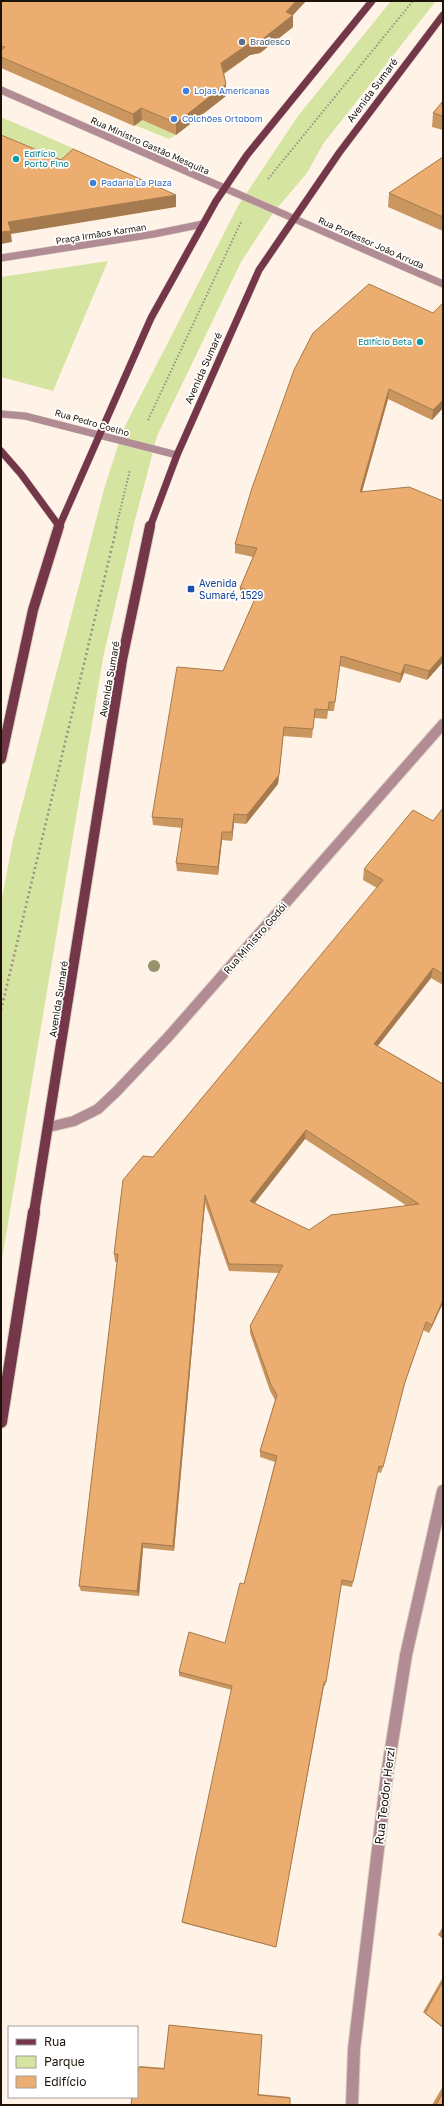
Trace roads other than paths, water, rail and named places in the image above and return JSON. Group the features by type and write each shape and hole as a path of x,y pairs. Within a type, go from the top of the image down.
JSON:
{"main road":[{"path":"1,759 33,610 59,526 151,318 203,224 225,188 280,112 372,1"},
{"name":"Avenida Sumaré","path":"1,1422 122,660 150,527 177,455 259,270 293,218 443,15"},
{"path":"1,451 21,474 59,526"}],"street":[{"name":"Rua Ministro Gastão Mesquita","path":"1,90 293,218"},
{"name":"Rua Professor João Arruda","path":"293,218 443,284"},
{"name":"Praça Irmãos Karman","path":"1,258 154,234 203,224"},
{"name":"Rua Pedro Coelho","path":"1,414 25,416 177,455"},
{"name":"Rua Ministro Godói","path":"48,1127 74,1122 98,1108 117,1091 169,1036 443,724"},
{"name":"Rua Teodor Herzi","path":"352,2105 354,2049 387,1774 406,1655 443,1491"}],"place":[{"name":"Bradesco","path":"242,42"},
{"name":"Lojas Americanas","path":"186,91"},
{"name":"Colchões Ortobom","path":"174,119"},
{"name":"Edifício Porto Fino","path":"16,159"},
{"name":"Padaria La Plaza","path":"93,183"},
{"name":"Edifício Beta","path":"420,342"},
{"name":"Avenida Sumaré, 1529","path":"191,589"}]}
